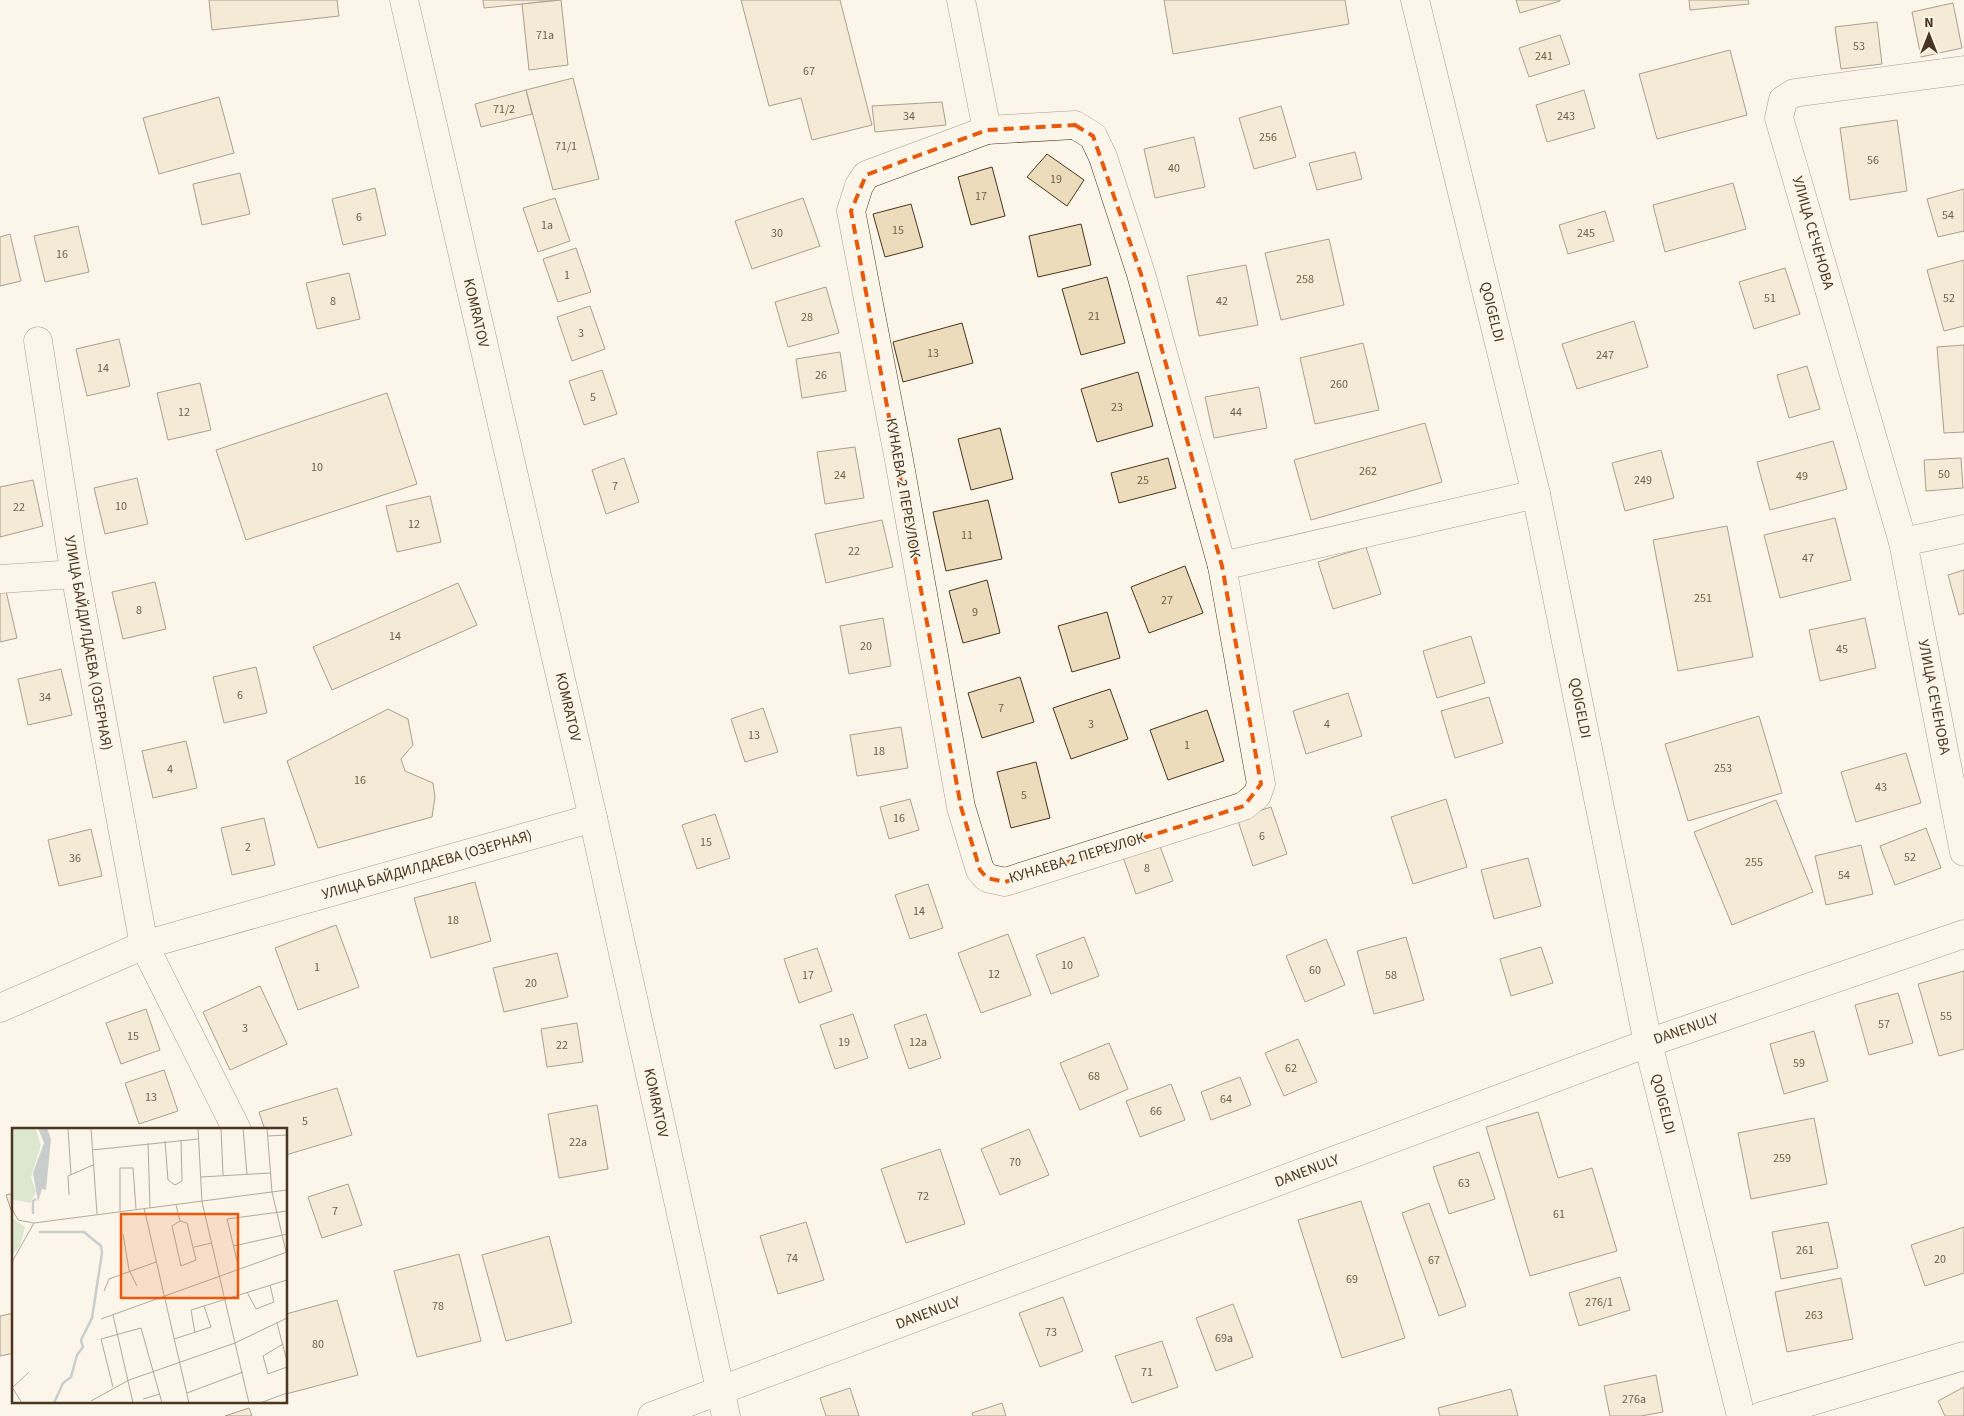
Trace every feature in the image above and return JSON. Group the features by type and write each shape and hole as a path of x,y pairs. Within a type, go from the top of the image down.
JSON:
{"street":[{"name":"KOMRATOV","path":"404,0 593,818 723,1404"},
{"path":"961,0 987,130"},
{"name":"QOIGELDI","path":"1414,0 1536,494 1648,1043 1741,1416"},
{"name":"УЛИЦА СЕЧЕНОВА","path":"1964,70 1794,93 1783,100 1779,118 1903,542 1964,852"},
{"name":"КУНАЕВА 2 ПЕРЕУЛОК","path":"1075,124 1093,136 1103,157 1141,274 1222,566 1261,784 1257,795 1244,806 1005,882 987,878 980,870 961,807 899,460 851,211 859,186 866,175 987,130 1075,124"},
{"name":"УЛИЦА БАЙДИЛДАЕВА (ОЗЕРНАЯ)","path":"38,341 75,574 144,945 236,1128"},
{"path":"1222,566 1536,494"},
{"path":"1903,542 1964,529"},
{"path":"0,579 75,574"},
{"name":"УЛИЦА БАЙДИЛДАЕВА (ОЗЕРНАЯ)","path":"0,1008 144,945 593,818"},
{"name":"DANENULY","path":"652,1416 723,1404 1648,1043 1964,934"},
{"path":"1762,1416 1964,1356"}],"highlighted area":[{"path":"1075,125 1093,136 1141,274 1222,566 1261,784 1244,806 1005,882 987,878 980,870 961,807 851,211 866,175 987,130"}],"building":[{"path":"209,0 337,0 339,16 212,30"},
{"path":"483,0 561,0 484,8"},
{"path":"561,0 568,65 529,70 522,4"},
{"path":"741,0 840,0 872,125 812,140 801,98 769,106"},
{"path":"1164,0 1345,0 1349,24 1173,54"},
{"path":"1516,0 1560,0 1560,1 1520,13"},
{"path":"1689,0 1748,0 1749,4 1690,10"},
{"path":"1953,3 1962,48 1921,57 1912,12"},
{"path":"1877,22 1882,64 1841,69 1835,27"},
{"path":"1560,35 1570,64 1529,77 1519,48"},
{"path":"1730,50 1747,115 1657,139 1639,74"},
{"path":"573,78 599,179 553,190 526,90"},
{"path":"526,90 532,114 481,127 475,104"},
{"path":"1584,90 1595,128 1547,142 1536,105"},
{"path":"219,97 234,153 159,174 143,118"},
{"path":"942,102 946,125 875,132 872,106"},
{"path":"1281,106 1296,157 1254,169 1239,118"},
{"path":"1897,120 1907,191 1850,200 1840,128"},
{"path":"1194,137 1205,187 1155,198 1144,149"},
{"path":"1355,152 1362,179 1317,190 1309,163"},
{"path":"1047,154 1084,180 1067,206 1027,177"},
{"path":"992,167 1005,216 971,225 958,177"},
{"path":"240,173 250,214 202,225 193,184"},
{"path":"1733,183 1746,229 1665,252 1653,205"},
{"path":"375,188 386,235 343,245 332,199"},
{"path":"1964,189 1964,231 1938,237 1927,199"},
{"path":"555,198 570,241 538,252 523,208"},
{"path":"803,198 820,246 752,269 735,221"},
{"path":"911,204 923,247 885,257 873,214"},
{"path":"1605,211 1614,241 1568,254 1559,225"},
{"path":"1081,224 1091,265 1038,277 1029,236"},
{"path":"78,226 89,272 45,282 34,236"},
{"path":"10,234 21,281 0,286 0,237"},
{"path":"1329,239 1344,305 1281,320 1265,253"},
{"path":"576,248 591,292 558,302 543,259"},
{"path":"1964,260 1964,326 1944,331 1927,270"},
{"path":"1246,265 1258,325 1199,336 1187,276"},
{"path":"1785,268 1800,314 1754,329 1739,282"},
{"path":"349,273 360,319 317,329 306,283"},
{"path":"1107,277 1125,343 1081,355 1062,289"},
{"path":"826,287 839,333 788,347 775,302"},
{"path":"590,306 605,349 572,361 557,317"},
{"path":"1634,321 1648,367 1577,389 1562,344"},
{"path":"962,323 973,363 903,382 893,342"},
{"path":"119,339 130,386 87,396 76,349"},
{"path":"1363,343 1379,410 1315,424 1300,358"},
{"path":"1964,345 1964,432 1944,433 1937,347"},
{"path":"840,352 846,391 802,398 796,359"},
{"path":"1807,366 1820,409 1789,418 1777,375"},
{"path":"602,370 617,414 584,425 569,381"},
{"path":"1138,372 1153,426 1097,442 1081,389"},
{"path":"200,383 211,430 168,440 157,393"},
{"path":"1259,387 1267,428 1214,438 1205,397"},
{"path":"387,393 417,484 246,540 216,450"},
{"path":"1425,423 1442,482 1311,520 1294,460"},
{"path":"1000,428 1013,479 971,490 958,439"},
{"path":"1833,441 1847,489 1770,510 1757,462"},
{"path":"855,447 864,498 825,504 817,452"},
{"path":"1661,450 1674,498 1625,511 1612,463"},
{"path":"624,458 639,502 606,514 592,470"},
{"path":"1168,458 1176,488 1119,503 1111,473"},
{"path":"1961,458 1963,488 1926,491 1924,460"},
{"path":"137,478 148,524 105,534 94,488"},
{"path":"33,480 43,526 0,537 0,487"},
{"path":"430,496 441,542 397,552 386,506"},
{"path":"988,500 1002,559 946,571 933,512"},
{"path":"1835,518 1851,580 1780,598 1764,535"},
{"path":"882,520 893,567 826,583 815,534"},
{"path":"1727,526 1753,657 1678,671 1653,540"},
{"path":"1366,547 1381,594 1333,609 1318,562"},
{"path":"1185,566 1203,613 1149,633 1131,587"},
{"path":"1964,570 1964,613 1959,615 1948,575"},
{"path":"987,580 1000,633 963,643 949,591"},
{"path":"155,582 166,629 123,639 112,592"},
{"path":"458,583 477,625 332,690 313,647"},
{"path":"6,591 17,638 0,642 0,593"},
{"path":"1107,612 1120,658 1072,672 1058,626"},
{"path":"883,618 891,666 849,674 840,626"},
{"path":"1865,618 1876,668 1820,681 1809,630"},
{"path":"1471,636 1485,683 1437,698 1423,651"},
{"path":"256,667 267,713 224,723 213,677"},
{"path":"61,669 72,715 28,725 18,679"},
{"path":"1020,677 1034,722 982,738 968,693"},
{"path":"1110,689 1128,739 1071,759 1053,708"},
{"path":"1348,693 1362,736 1306,754 1293,711"},
{"path":"1489,697 1503,743 1455,758 1441,711"},
{"path":"763,708 778,752 745,762 731,719"},
{"path":"388,709 408,719 413,745 401,759 405,771 433,783 435,797 432,817 318,848 287,761"},
{"path":"1207,710 1224,761 1168,780 1150,730"},
{"path":"1759,716 1782,793 1688,821 1665,744"},
{"path":"901,727 908,768 857,776 850,735"},
{"path":"186,741 197,788 153,798 142,751"},
{"path":"1906,753 1921,803 1856,822 1841,772"},
{"path":"1036,762 1050,818 1011,828 997,772"},
{"path":"910,799 919,830 889,839 880,807"},
{"path":"1446,799 1467,867 1413,884 1391,817"},
{"path":"1776,800 1813,892 1732,925 1694,832"},
{"path":"1271,807 1287,854 1253,866 1237,818"},
{"path":"715,814 730,858 697,869 682,825"},
{"path":"264,818 275,865 232,875 221,828"},
{"path":"1926,828 1941,868 1895,885 1880,846"},
{"path":"91,829 102,876 59,886 48,840"},
{"path":"1158,841 1173,881 1136,894 1122,854"},
{"path":"1861,845 1873,894 1826,905 1815,856"},
{"path":"1528,858 1541,906 1494,919 1481,870"},
{"path":"475,882 491,941 431,958 414,898"},
{"path":"928,884 943,928 910,939 895,895"},
{"path":"336,925 359,987 298,1010 275,948"},
{"path":"1008,934 1031,995 981,1013 958,953"},
{"path":"1084,937 1099,976 1051,994 1036,955"},
{"path":"1406,937 1424,1000 1374,1014 1357,951"},
{"path":"1326,939 1345,985 1305,1002 1286,956"},
{"path":"1541,947 1553,983 1511,996 1500,959"},
{"path":"817,948 832,991 799,1003 784,959"},
{"path":"557,953 568,997 504,1012 493,968"},
{"path":"1964,971 1964,1049 1939,1056 1918,984"},
{"path":"260,986 287,1044 230,1070 203,1012"},
{"path":"1898,993 1913,1043 1869,1055 1855,1005"},
{"path":"146,1009 160,1050 121,1064 106,1023"},
{"path":"853,1014 868,1058 835,1069 820,1025"},
{"path":"926,1014 941,1058 909,1069 894,1025"},
{"path":"577,1023 583,1062 547,1067 541,1029"},
{"path":"1814,1031 1828,1081 1784,1094 1770,1044"},
{"path":"1298,1039 1317,1082 1284,1096 1265,1053"},
{"path":"1109,1043 1128,1089 1080,1110 1060,1063"},
{"path":"164,1070 178,1111 139,1124 125,1083"},
{"path":"1240,1077 1251,1105 1211,1120 1201,1092"},
{"path":"1171,1084 1185,1120 1140,1137 1126,1101"},
{"path":"337,1088 352,1135 288,1154 288,1128 264,1128 259,1112"},
{"path":"597,1105 608,1169 559,1178 548,1114"},
{"path":"1538,1112 1558,1178 1592,1168 1617,1251 1530,1276 1486,1127"},
{"path":"1814,1118 1827,1184 1751,1199 1738,1133"},
{"path":"1029,1129 1049,1175 1000,1195 981,1149"},
{"path":"940,1149 965,1224 906,1243 881,1169"},
{"path":"1479,1152 1495,1199 1449,1214 1433,1167"},
{"path":"348,1184 362,1225 322,1238 308,1197"},
{"path":"12,1194 12,1213 6,1195"},
{"path":"1361,1201 1405,1338 1342,1358 1298,1220"},
{"path":"1429,1203 1466,1306 1439,1316 1402,1213"},
{"path":"806,1222 824,1280 778,1294 760,1236"},
{"path":"1828,1222 1838,1268 1781,1279 1772,1232"},
{"path":"1964,1227 1964,1273 1925,1286 1911,1245"},
{"path":"549,1236 572,1323 506,1341 482,1255"},
{"path":"459,1254 481,1341 417,1357 394,1271"},
{"path":"1620,1277 1630,1310 1579,1326 1569,1293"},
{"path":"1841,1278 1853,1339 1787,1352 1775,1292"},
{"path":"1063,1297 1083,1351 1040,1367 1019,1313"},
{"path":"337,1300 358,1375 288,1393 288,1313"},
{"path":"1233,1304 1253,1357 1216,1371 1196,1318"},
{"path":"12,1313 12,1353 0,1356 0,1316"},
{"path":"1162,1341 1178,1387 1132,1403 1115,1356"},
{"path":"1656,1375 1663,1412 1641,1416 1610,1416 1604,1386"},
{"path":"1964,1387 1964,1416 1945,1416 1938,1401"},
{"path":"850,1388 859,1416 826,1416 820,1398"},
{"path":"1511,1389 1518,1416 1440,1416 1438,1408"},
{"path":"1002,1403 1006,1416 973,1416 972,1413"},
{"path":"249,1408 252,1416 225,1416"}]}
